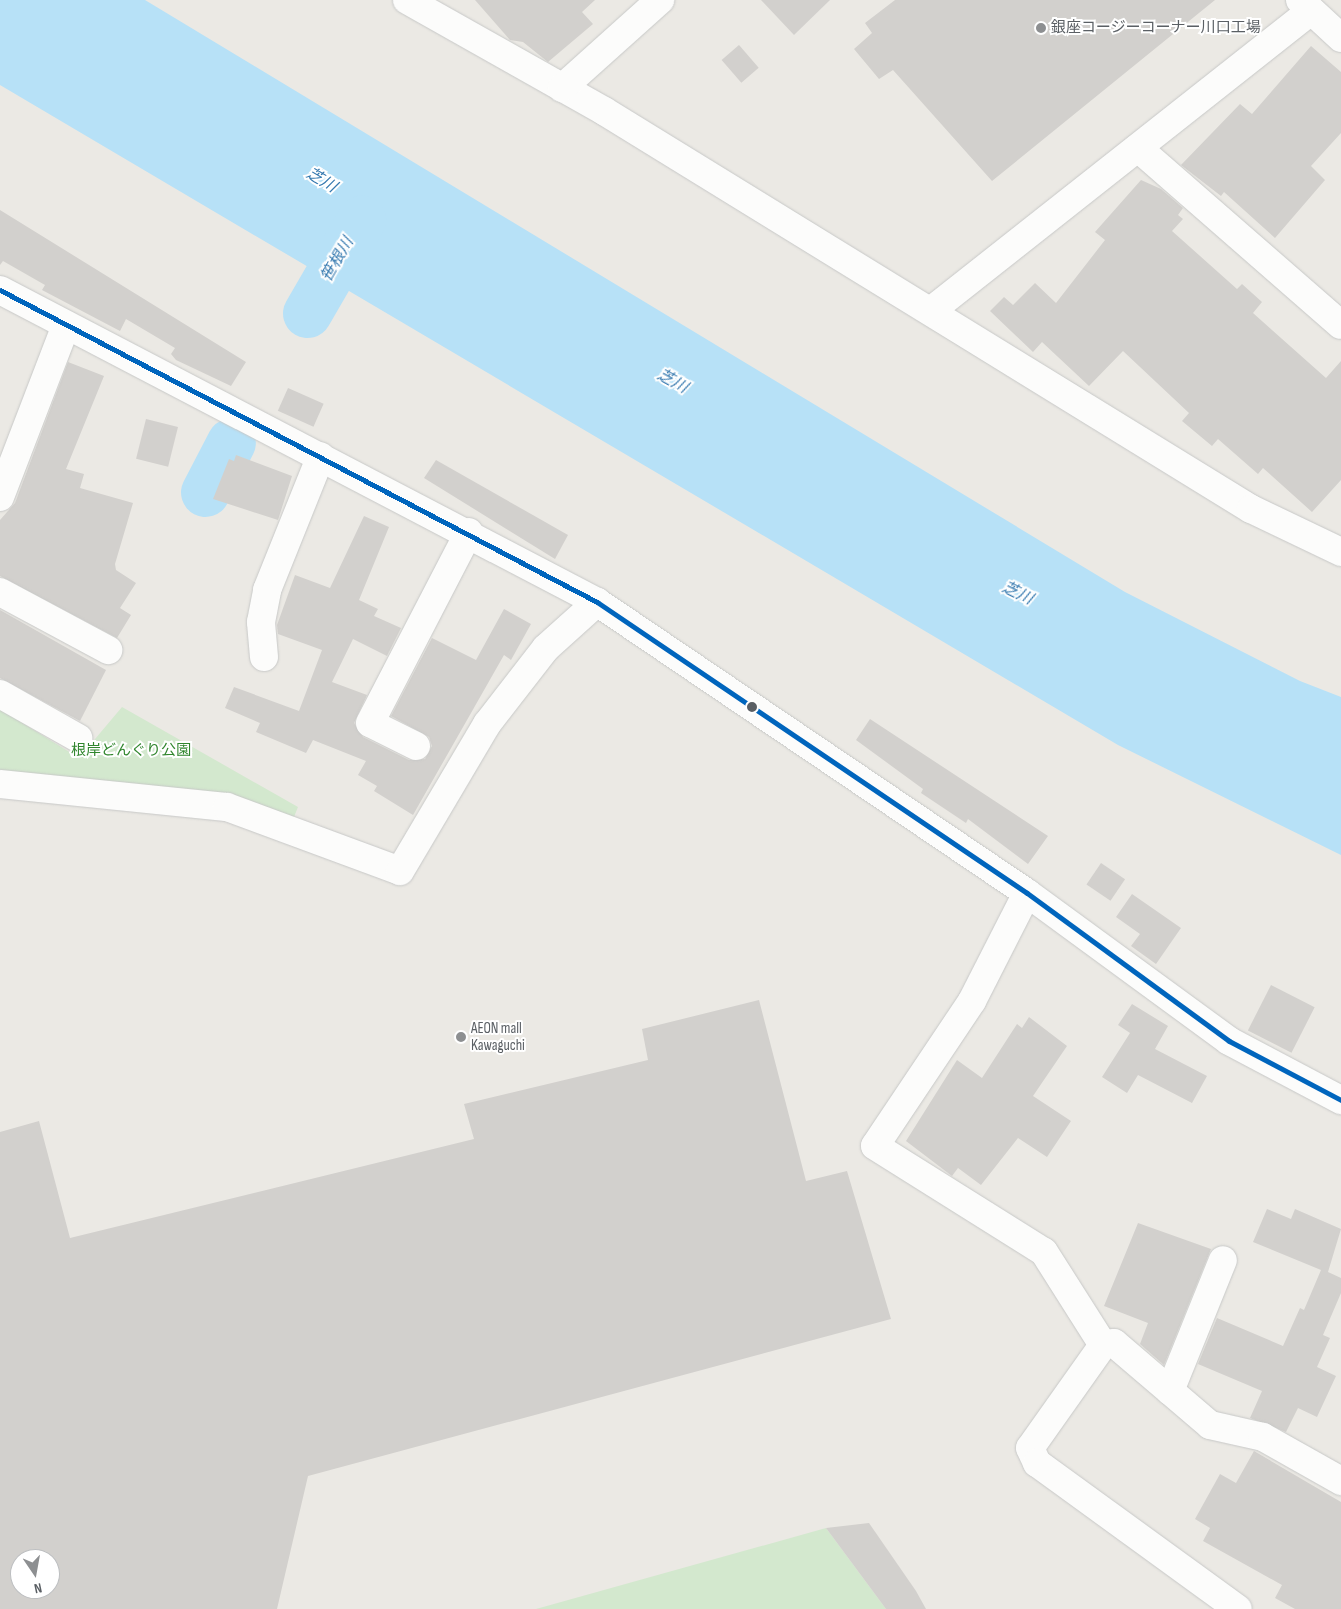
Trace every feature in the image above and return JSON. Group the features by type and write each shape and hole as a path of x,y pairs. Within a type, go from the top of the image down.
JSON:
{"street":[{"path":"408,0 562,88 932,310 1251,509 1341,552"},
{"path":"562,88 660,0"},
{"path":"932,310 1138,148 1306,5 1341,38"},
{"path":"1138,148 1341,325"},
{"path":"0,290 469,532 597,602 1026,893 1229,1041 1341,1100"},
{"path":"0,498 66,325"},
{"path":"264,657 261,622 267,590 321,456"},
{"path":"416,746 370,723 469,532"},
{"path":"0,592 108,650"},
{"path":"0,784 228,807 400,872 487,724 546,648 597,602"},
{"path":"0,694 78,738"},
{"path":"1026,893 972,1001 875,1146 1044,1252 1103,1345"},
{"path":"1170,1391 1223,1260"},
{"path":"1236,1608 1037,1463 1030,1448 1103,1345 1114,1344 1210,1425 1263,1437 1341,1481"}],"green space":[{"name":"根岸どんぐり公園","path":"122,707 298,807 294,817 223,794 0,771 0,709 79,758"},
{"path":"826,1528 886,1609 536,1609"}],"water":[{"name":"芝川","path":"0,0 145,0 1125,592 1300,681 1341,697 1341,855 1118,745 0,85"}],"building":[{"path":"475,0 595,0 582,12 593,24 548,62 523,42 510,40"},
{"path":"761,0 830,0 794,35"},
{"path":"895,0 1215,0 992,181 893,70 879,79 854,49 872,33 865,23"},
{"path":"739,45 759,68 741,83 722,60"},
{"path":"1311,46 1341,72 1341,133 1311,166 1325,180 1275,238 1224,192 1221,196 1181,165 1240,104 1252,114"},
{"path":"1141,180 1161,189 1183,208 1178,215 1183,219 1172,231 1237,289 1242,284 1262,302 1253,313 1326,378 1341,361 1341,480 1312,512 1263,468 1258,474 1218,439 1212,446 1182,421 1189,413 1123,351 1089,386 1042,342 1033,352 990,311 1004,297 1013,305 1035,283 1056,303 1105,240 1095,232"},
{"path":"0,210 246,362 231,386 176,360 171,354 175,348 126,319 120,331 42,290 45,285 3,261 0,265"},
{"path":"68,362 104,376 66,469 84,474 80,488 133,503 115,564 116,570 136,583 120,608 131,615 117,638 0,576 0,520 15,503"},
{"path":"288,388 324,404 313,427 278,411"},
{"path":"146,419 178,427 168,467 136,459"},
{"path":"236,455 292,476 278,520 213,499 229,459 234,461"},
{"path":"436,460 568,535 555,559 424,478"},
{"path":"364,516 389,527 359,600 378,609 374,616 401,628 387,656 353,639 332,682 367,695 354,723 363,737 409,760 425,759 432,746 429,737 391,716 432,638 476,660 504,609 531,624 511,660 504,655 413,815 374,791 377,786 358,775 366,761 313,740 306,753 256,732 260,723 225,708 234,687 299,711 322,650 278,634 277,625 295,575 330,588"},
{"path":"0,610 106,670 80,721 0,678"},
{"path":"870,719 1048,836 1028,864 968,819 966,823 921,793 923,789 856,740"},
{"path":"1101,863 1125,879 1111,901 1086,885"},
{"path":"1132,894 1181,928 1156,964 1131,946 1140,934 1116,917"},
{"path":"1271,985 1315,1007 1292,1053 1248,1030"},
{"path":"759,1000 806,1181 847,1171 891,1319 308,1476 277,1609 0,1609 0,1132 39,1121 70,1238 474,1139 464,1104 648,1060 642,1029"},
{"path":"1132,1004 1168,1026 1155,1049 1207,1076 1192,1103 1138,1075 1127,1093 1102,1077 1130,1033 1118,1025"},
{"path":"1029,1017 1067,1046 1033,1096 1071,1121 1047,1157 1018,1138 981,1185 958,1168 952,1176 906,1141 957,1060 982,1078 1017,1024 1022,1028"},
{"path":"1267,1209 1291,1219 1295,1209 1341,1229 1328,1272 1341,1278 1341,1293 1323,1335 1330,1338 1317,1367 1336,1376 1317,1417 1298,1408 1286,1432 1250,1418 1262,1391 1198,1364 1217,1318 1283,1346 1300,1308 1304,1310 1321,1270 1253,1242"},
{"path":"1138,1223 1211,1249 1164,1365 1140,1344 1148,1323 1104,1306"},
{"path":"1254,1451 1341,1502 1341,1609 1295,1609 1275,1598 1282,1585 1203,1541 1210,1528 1195,1519 1220,1474 1236,1483"},
{"path":"869,1523 916,1591 926,1609 886,1609 826,1528"}],"waterway":[{"name":"笹根川","path":"307,313 361,220"},
{"name":"笹根川","path":"205,492 231,442"}],"transit line":[{"path":"0,290 597,602 1027,893 1229,1041 1341,1100"}],"place":[{"name":"銀座コージーコーナー川口工場","path":"1041,28"},
{"name":"AEON mall Kawaguchi","path":"461,1037"}]}
